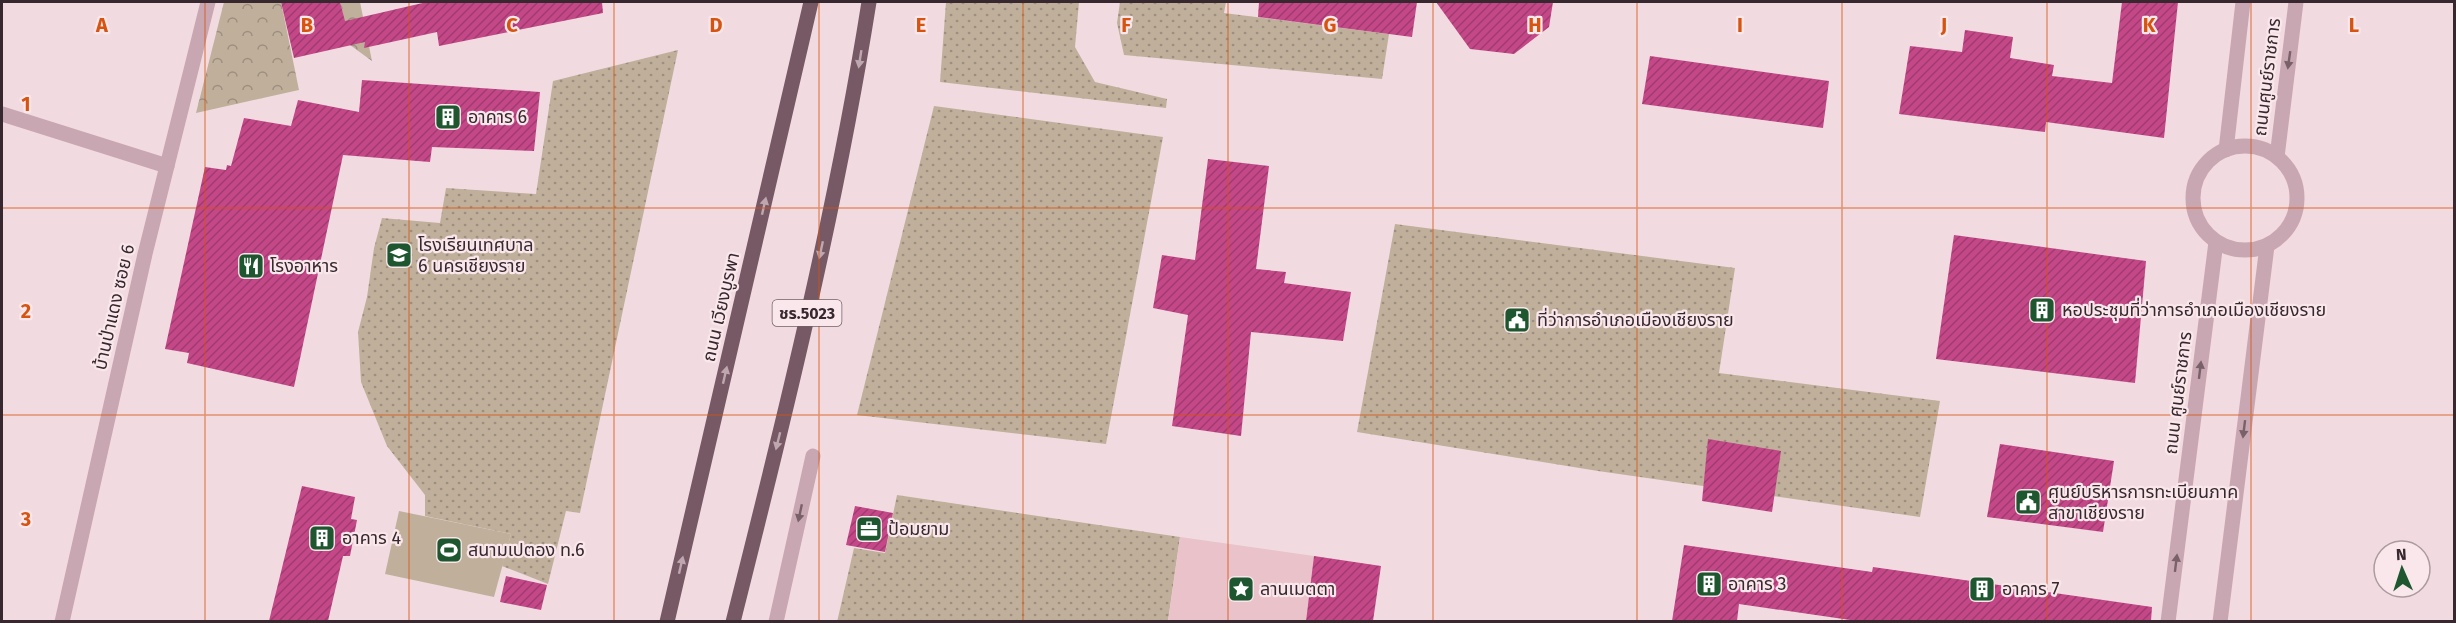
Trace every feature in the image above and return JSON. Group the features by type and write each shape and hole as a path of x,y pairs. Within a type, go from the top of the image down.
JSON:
{"main road":[{"name":"ถนน เวียงบูรพา","path":"667,621 810,2"},
{"name":"ชร.5023","path":"733,621 789,395 854,95 869,2"}],"street":[{"name":"บ้านป่าแดง ซอย 6","path":"63,621 167,166 208,2"},
{"path":"2226,150 2242,2"},
{"name":"ถนนศูนย์ราชการ","path":"2277,157 2296,2"},
{"path":"2,114 167,166"},
{"path":"2243,146 2261,148 2277,157 2289,170 2296,186 2298,204 2292,222 2282,236 2266,246 2250,250 2232,249 2216,242 2198,220 2194,207 2197,180 2204,167 2226,150 2243,146"},
{"name":"ถนน ศูนย์ราชการ","path":"2168,621 2216,242"},
{"path":"2220,621 2266,246"},
{"path":"776,621 813,456"}],"green space":[{"path":"224,2 281,2 299,90 196,113"},
{"path":"340,2 360,2 372,61 350,45"},
{"path":"946,2 1079,2 1075,47 1095,82 1167,99 1166,108 940,82"},
{"path":"1120,2 1226,2 1224,13 1389,34 1382,79 1124,55 1117,23"},
{"path":"678,50 580,513 566,511 548,584 502,566 511,534 425,516 425,495 387,446 361,382 358,332 367,297 374,248 382,218 440,223 446,188 536,194 553,81"},
{"path":"934,106 1163,137 1106,444 857,415"},
{"path":"1395,224 1735,268 1719,373 1940,401 1920,517 1598,471 1357,432"},
{"path":"897,495 1180,537 1168,621 837,622 854,548 885,553"},
{"name":"สนามเปตอง ท.6","path":"399,511 511,534 494,597 385,574"}],"shaded area":[{"name":"ลานเมตตา","path":"1180,537 1314,556 1306,621 1168,622"}],"building":[{"path":"281,2 340,2 345,21 427,2 602,2 603,13 439,46 437,32 364,48 365,42 294,58"},
{"path":"1259,2 1417,2 1412,37 1258,17"},
{"path":"1436,2 1553,2 1549,27 1514,54 1470,49"},
{"path":"2122,2 2178,2 2164,138 2046,122 2045,132 1899,114 1910,46 1962,52 1965,30 2013,37 2010,58 2054,65 2052,76 2112,83"},
{"path":"1650,56 1829,81 1823,128 1642,104"},
{"path":"362,80 540,92 534,151 432,147 430,162 343,155 294,387 187,363 189,353 165,349 205,167 226,170 227,165 231,166 244,118 291,126 298,100 359,112"},
{"path":"1208,159 1269,166 1256,269 1286,272 1284,283 1351,292 1343,341 1251,332 1241,436 1172,426 1188,315 1153,308 1162,255 1195,260"},
{"name":"หอประชุมที่ว่าการอำเภอเมืองเชียงราย","path":"1954,235 2146,261 2135,383 1936,359"},
{"path":"1708,439 1781,451 1772,512 1702,501"},
{"path":"2000,444 2114,461 2103,532 1987,517"},
{"name":"อาคาร 4","path":"302,486 355,497 351,519 357,520 350,556 343,556 328,621 269,621"},
{"name":"ป้อมยาม","path":"855,506 893,513 885,552 846,545"},
{"path":"1684,545 1872,572 1873,567 2152,607 2151,621 1857,621 1739,604 1737,621 1672,621"},
{"path":"1314,556 1381,566 1373,621 1306,621"},
{"path":"506,576 547,585 541,610 500,602"}],"place":[{"name":"อาคาร 6","path":"448,117"},
{"name":"โรงเรียนเทศบาล 6 นครเชียงราย","path":"399,255"},
{"name":"โรงอาหาร","path":"251,266"},
{"name":"หอประชุมที่ว่าการอำเภอเมืองเชียงราย","path":"2042,310"},
{"name":"ที่ว่าการอำเภอเมืองเชียงราย","path":"1517,320"},
{"name":"ศูนย์บริหารการทะเบียนภาค สาขาเชียงราย","path":"2028,502"},
{"name":"ป้อมยาม","path":"869,529"},
{"name":"อาคาร 4","path":"322,538"},
{"name":"สนามเปตอง ท.6","path":"449,550"},
{"name":"อาคาร 3","path":"1709,584"},
{"name":"ลานเมตตา","path":"1241,589"},
{"name":"อาคาร 7","path":"1982,589"}]}
